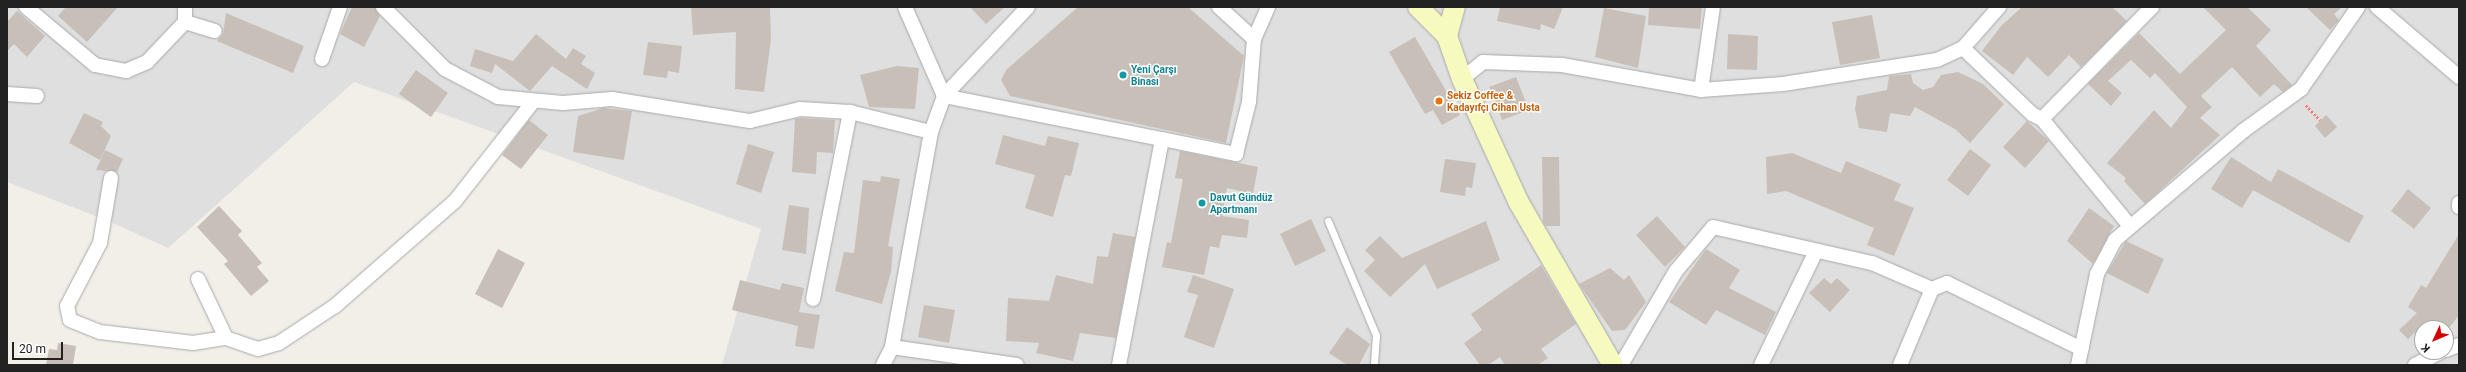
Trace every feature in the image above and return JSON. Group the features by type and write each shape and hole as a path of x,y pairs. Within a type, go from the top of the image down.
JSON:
{"street":[{"path":"26,7 95,65 126,71 147,62 185,22 185,7"},
{"path":"322,59 340,7"},
{"path":"383,7 445,69 498,97 533,102 612,99 750,121 800,109 850,112 931,132"},
{"path":"905,7 944,96"},
{"path":"883,365 892,347 931,132 944,96 1028,7"},
{"path":"1219,7 1254,39"},
{"path":"944,96 1236,154 1249,102 1254,39 1268,7"},
{"path":"1418,7 1447,36 1462,79 1519,203 1613,365"},
{"path":"1447,36 1455,7"},
{"path":"1701,90 1713,7"},
{"path":"1462,79 1483,62 1562,65 1701,90 1783,84 1937,60 1963,48 1999,7"},
{"path":"2042,119 2152,7"},
{"path":"2078,365 2097,274 2115,240 2129,225 2243,131 2301,89 2358,7"},
{"path":"2377,7 2459,77"},
{"path":"185,22 215,31"},
{"path":"1963,48 2032,114 2042,119 2129,225"},
{"path":"7,94 36,96"},
{"path":"111,178 100,243 67,306 70,320 100,332 193,343 226,338 258,348 280,343 335,306 455,201 533,102"},
{"path":"814,299 850,112"},
{"path":"1119,365 1162,139"},
{"path":"1621,365 1676,271 1713,227 1872,263 1932,289 1947,283 2082,349"},
{"path":"1761,365 1816,251"},
{"path":"198,279 226,338"},
{"path":"1900,365 1932,289"},
{"path":"892,347 1017,365"},
{"path":"2415,365 2425,360"}],"lane":[{"path":"1328,221 1376,335 1374,365"}],"path":[{"path":"2301,89 2304,103 2320,120"}],"shaded area":[{"path":"7,7 2459,7 2459,365 722,365 761,229 354,82 168,248 106,220 7,182"}],"building":[{"path":"66,7 118,7 87,42 58,16"},
{"path":"352,7 375,7 380,16 364,47 340,34"},
{"path":"691,7 770,7 771,39 764,92 735,89 736,32 693,35"},
{"path":"970,7 1005,7 986,24"},
{"name":"Yeni Çarşı Binası","path":"1078,7 1188,7 1244,56 1226,143 1010,96 1001,80 1006,70"},
{"path":"1500,7 1563,7 1554,29 1541,24 1540,30 1497,21"},
{"path":"1649,7 1702,7 1700,29 1648,25"},
{"path":"2022,7 2112,7 2127,21 2081,67 2069,55 2048,77 2027,57 2013,75 1982,51 2001,26"},
{"path":"2203,7 2247,7 2271,30 2256,46 2292,85 2283,92 2274,84 2260,97 2232,67 2201,96 2212,107 2200,118 2220,135 2145,204 2124,181 2126,178 2107,163 2154,110 2171,128 2187,107 2155,73 2150,78 2131,60 2108,81 2122,93 2111,106 2088,84 2139,33 2180,74 2226,30"},
{"path":"2306,7 2342,7 2334,14 2339,20 2330,30"},
{"path":"1604,8 1646,16 1638,68 1595,57"},
{"path":"17,11 45,36 27,57 14,44 7,51 7,22"},
{"path":"226,13 304,46 293,73 217,41 223,34"},
{"path":"1872,15 1880,58 1840,65 1832,22"},
{"path":"536,34 566,59 573,48 586,56 581,64 595,73 587,89 552,66 530,91 495,64 492,73 470,66 475,49 513,61"},
{"path":"1728,34 1758,36 1757,70 1727,69"},
{"path":"1415,37 1460,115 1442,125 1433,110 1425,114 1389,52"},
{"path":"648,42 682,46 679,73 668,71 667,78 643,75"},
{"path":"897,66 919,68 915,109 869,107 860,75"},
{"path":"416,70 448,93 431,117 399,94"},
{"path":"1958,72 1983,84 2004,104 1970,143 1955,129 1915,107 1910,116 1890,113 1887,132 1859,128 1855,109 1857,96 1887,90 1889,76 1911,74 1913,83 1923,90 1933,87 1941,75"},
{"path":"1516,77 1529,110 1502,120 1489,87"},
{"path":"603,108 632,111 624,160 573,152 578,116"},
{"path":"84,113 103,122 101,126 111,136 100,160 69,143"},
{"path":"2326,115 2337,127 2325,138 2315,126"},
{"path":"795,119 835,120 833,153 817,152 816,174 792,172"},
{"path":"529,120 548,135 521,169 502,155"},
{"path":"2027,121 2049,141 2025,168 2003,147"},
{"path":"1003,135 1045,146 1048,136 1079,143 1071,176 1065,175 1053,217 1025,208 1035,175 995,164"},
{"path":"748,144 774,152 761,193 736,184"},
{"path":"1970,149 1991,165 1968,196 1947,180"},
{"path":"105,150 123,159 117,172 96,170"},
{"path":"1180,151 1258,167 1253,194 1227,188 1222,216 1249,220 1247,238 1222,235 1219,248 1210,246 1204,275 1162,267 1167,242 1171,243 1183,179 1175,178"},
{"path":"1792,153 1841,173 1846,161 1901,184 1894,200 1914,208 1894,256 1867,245 1874,228 1786,191 1767,194 1766,157"},
{"path":"1542,157 1559,157 1560,226 1546,226 1543,222"},
{"path":"2231,157 2271,182 2278,169 2364,216 2349,243 2253,190 2242,208 2211,189"},
{"path":"1445,159 1476,163 1472,188 1466,187 1465,196 1440,192"},
{"path":"881,176 900,179 888,246 893,247 891,272 882,304 835,291 844,252 854,253 863,180 880,182"},
{"path":"2408,189 2431,208 2414,229 2391,211"},
{"path":"789,205 809,208 806,254 782,250"},
{"path":"219,206 242,231 238,235 262,263 257,267 269,281 251,296 224,264 228,261 197,227"},
{"path":"2089,208 2114,226 2093,264 2067,241"},
{"path":"1657,216 1685,247 1665,267 1636,235"},
{"path":"1311,219 1326,251 1295,266 1280,234"},
{"path":"1486,221 1500,260 1437,289 1425,264 1390,297 1364,271 1375,260 1365,250 1380,236 1402,258"},
{"path":"1113,233 1135,237 1116,338 1080,333 1073,361 1036,353 1039,343 1006,341 1008,298 1049,301 1056,275 1093,284 1097,256 1108,257"},
{"path":"2459,234 2459,315 2454,322 2454,320 2414,320 2414,333 2408,339 2399,330 2417,313 2408,307 2421,285 2426,288"},
{"path":"2126,241 2164,259 2148,294 2107,273"},
{"path":"498,249 525,263 502,308 475,294"},
{"path":"1706,249 1740,270 1729,288 1776,312 1765,335 1716,310 1706,325 1669,302"},
{"path":"1541,265 1576,324 1541,349 1548,358 1538,365 1505,365 1500,357 1488,365 1480,365 1464,343 1482,330 1471,314"},
{"path":"1610,268 1624,280 1629,275 1646,302 1625,330 1612,331 1579,284"},
{"path":"1193,275 1234,289 1214,348 1184,337 1198,295 1187,292"},
{"path":"1824,278 1831,284 1837,278 1850,290 1830,312 1809,293"},
{"path":"740,280 780,290 782,283 804,288 799,312 820,315 814,349 795,346 798,326 732,310"},
{"path":"924,305 955,310 949,343 918,337"},
{"path":"1347,327 1370,344 1359,365 1347,365 1329,353"},
{"path":"58,343 76,346 73,365 46,365 49,349 57,350"}],"place":[{"name":"Yeni Çarşı Binası","path":"1123,75"},
{"name":"Sekiz Coffee & Kadayıfçı Cihan Usta","path":"1439,101"},
{"name":"Davut Gündüz Apartmanı","path":"1202,203"}]}
